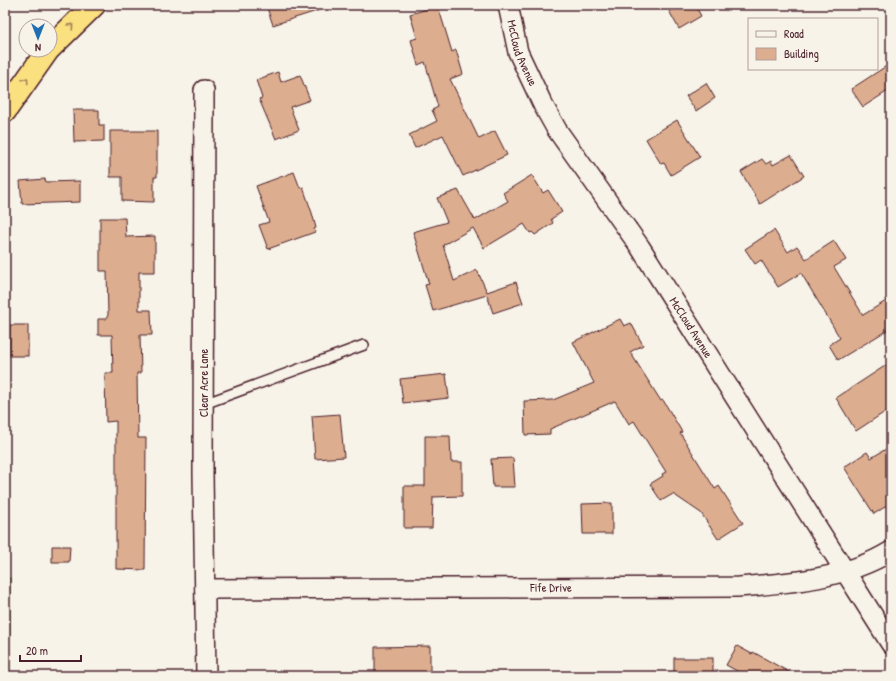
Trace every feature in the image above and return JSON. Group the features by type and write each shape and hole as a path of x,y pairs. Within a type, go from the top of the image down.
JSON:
{"highway":[{"path":"58,40 94,5"},
{"path":"5,111 43,58"}],"street":[{"name":"McCloud Avenue","path":"508,5 518,52 543,105 557,130 640,247 891,644"},
{"name":"Clear Acre Lane","path":"204,90 206,676"},
{"name":"Fife Drive","path":"205,589 702,588 768,585 845,573 864,566 891,551"}],"lane":[{"path":"204,404 364,345"}],"green space":[{"path":"5,578 10,578 10,676 5,676"}],"building":[{"path":"266,5 322,5 323,9 273,25"},
{"path":"680,5 695,5 701,16 679,29 669,11"},
{"path":"438,6 452,52 456,50 463,74 450,79 479,139 495,131 507,155 463,176 443,135 415,148 409,135 437,121 432,110 438,107 425,62 418,65 411,40 417,38 410,14"},
{"path":"891,63 891,89 863,107 851,89"},
{"path":"278,72 281,82 300,75 310,100 290,107 299,130 276,139 259,99 262,98 256,80"},
{"path":"706,83 715,98 696,111 686,96"},
{"path":"73,110 99,110 99,125 104,125 104,141 74,142"},
{"path":"677,120 700,157 671,175 664,163 661,164 646,139"},
{"path":"110,131 157,131 157,177 154,177 154,202 122,201 122,177 110,177"},
{"path":"791,155 804,176 760,204 741,172 762,159 766,164 771,161 773,165"},
{"path":"294,172 300,188 303,187 316,228 314,229 315,232 268,249 259,225 269,222 256,186"},
{"path":"532,175 543,193 548,190 562,212 551,219 553,223 535,235 532,232 530,233 524,224 484,248 473,228 443,245 454,281 477,270 487,292 516,282 523,303 493,313 487,295 433,311 425,285 429,284 413,232 447,222 437,198 458,190 475,220 508,201 503,193"},
{"path":"45,179 46,182 80,181 80,202 22,204 20,181"},
{"path":"100,218 125,218 126,237 155,236 155,272 139,272 139,310 151,310 152,335 140,335 141,373 137,373 138,438 146,438 145,570 116,569 116,421 106,422 105,373 113,373 112,335 98,335 98,319 106,319 108,315 107,271 100,271"},
{"path":"774,230 788,252 797,246 806,259 834,241 846,260 834,267 863,315 891,298 891,328 838,360 829,345 840,338 801,273 778,287 761,260 755,264 745,249"},
{"path":"620,319 624,326 631,323 643,345 630,352 661,401 663,400 682,432 680,433 715,489 719,486 743,523 718,539 701,513 673,494 661,501 650,484 663,476 662,474 666,472 634,421 629,424 615,401 550,429 550,434 525,435 524,401 553,400 594,383 573,342"},
{"path":"10,325 28,325 28,356 10,356"},
{"path":"891,362 891,408 856,431 836,398"},
{"path":"446,374 449,398 403,403 400,379"},
{"path":"340,414 344,457 315,459 312,416"},
{"path":"425,436 450,436 451,462 462,462 462,496 433,497 432,528 404,528 404,486 425,486"},
{"path":"891,446 891,503 874,514 844,467 867,452 871,458"},
{"path":"513,458 515,487 493,487 491,459"},
{"path":"612,503 612,534 583,534 582,504"},
{"path":"52,546 70,546 69,562 52,562"},
{"path":"430,646 430,674 416,674 416,676 375,674 375,647"},
{"path":"737,646 752,654 753,652 796,676 746,676 726,665"},
{"path":"674,658 713,658 713,676 674,676"}]}
